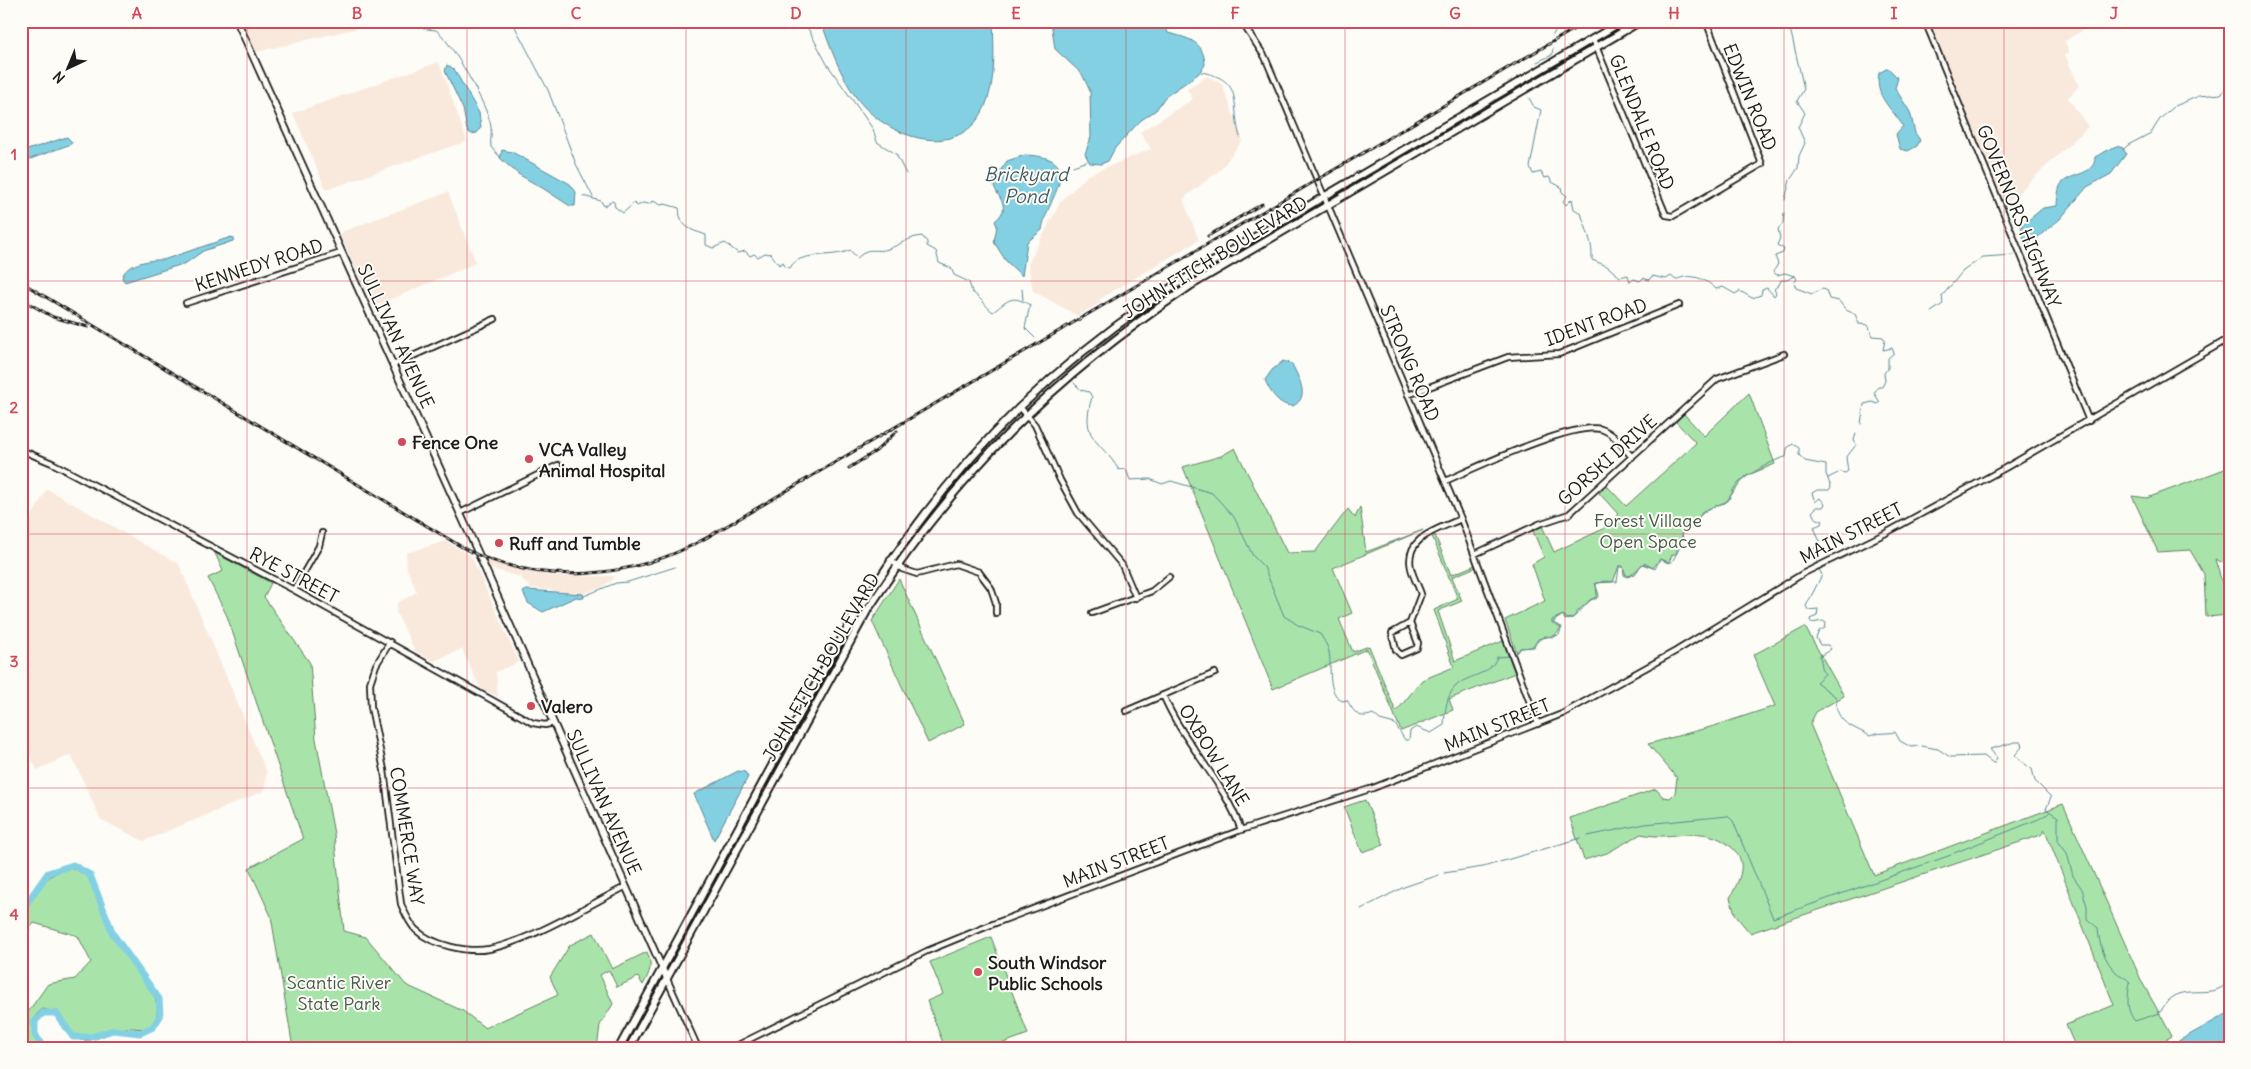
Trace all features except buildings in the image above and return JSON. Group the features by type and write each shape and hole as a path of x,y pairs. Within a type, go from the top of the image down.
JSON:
{"highway":[{"name":"JOHN FITCH BOULEVARD","path":"619,1048 837,645 890,560 947,487 983,445 1020,407 1114,327 1187,277 1623,21"},
{"name":"JOHN FITCH BOULEVARD","path":"629,1048 853,635 897,565 953,492 1027,413 1060,382 1120,335 1190,286 1641,21"},
{"path":"1114,327 1120,335"},
{"path":"983,445 990,451"},
{"path":"947,487 953,492"},
{"path":"803,708 811,712"}],"main road":[{"name":"SULLIVAN AVENUE","path":"237,21 460,513 666,979"}],"street":[{"name":"STRONG ROAD","path":"1241,21 1265,57 1445,481 1475,554 1538,724"},
{"name":"EDWIN ROAD","path":"1666,215 1673,216 1762,164 1706,21"},
{"name":"GOVERNORS HIGHWAY","path":"1925,21 2089,421"},
{"name":"GLENDALE ROAD","path":"1593,39 1666,215"},
{"name":"KENNEDY ROAD","path":"186,303 341,252"},
{"name":"IDENT ROAD","path":"1408,395 1508,357 1559,354 1679,305"},
{"path":"393,365 495,319"},
{"name":"MAIN STREET","path":"732,1048 929,951 1079,891 1241,830 1352,796 1538,724 1610,689 1818,565 1884,534 2089,421 2230,338"},
{"name":"GORSKI DRIVE","path":"1475,554 1539,524 1569,514 1717,378 1784,354"},
{"path":"1020,407 1036,426 1075,507 1122,566 1136,598"},
{"path":"1445,481 1518,449 1585,429 1606,431 1632,457"},
{"name":"RYE STREET","path":"21,450 52,463 294,590 533,723 545,725 553,723"},
{"path":"460,513 558,465"},
{"path":"1410,622 1418,643 1417,648 1401,654 1396,650 1392,633 1410,622 1421,594 1412,569 1412,549 1420,538 1461,519"},
{"path":"294,590 319,546 322,533"},
{"path":"890,560 917,574 956,564 979,572 991,588 996,603 996,613"},
{"path":"1092,614 1152,591 1168,577"},
{"name":"COMMERCE WAY","path":"390,642 376,665 370,683 371,707 384,770 400,904 406,918 416,930 426,938 441,944 487,949 532,933 625,887"},
{"path":"1126,711 1215,673"},
{"name":"OXBOW LANE","path":"1163,695 1176,722 1227,798 1241,830"},
{"name":"SULLIVAN AVENUE","path":"666,979 698,1048"}],"shaded area":[{"path":"242,21 374,21 375,24 256,52"},
{"path":"1927,21 2098,21 2065,41 2069,53 2065,55 2079,86 2068,98 2088,127 2003,207"},
{"path":"439,62 467,141 326,190 293,113"},
{"path":"1207,76 1222,84 1243,140 1220,170 1183,199 1199,240 1100,299 1101,302 1078,316 1033,291 1028,264 1061,201 1088,175 1151,149 1140,132 1193,99 1187,89"},
{"path":"448,192 476,263 373,307 340,235 344,231"},
{"path":"47,489 179,564 267,773 264,791 144,841 101,820 71,755 37,770 21,737 21,536"},
{"path":"446,541 471,556 519,662 496,672 498,697 480,688 462,649 434,661 415,651 396,612 397,603 417,592 407,569 406,553"},
{"path":"484,559 550,576 613,576 614,579 602,587 583,594 531,588 520,577 489,568"}],"green space":[{"name":"Forest Village Open Space","path":"1749,393 1775,464 1746,476 1725,503 1707,510 1699,516 1693,525 1683,527 1682,537 1677,542 1677,553 1672,555 1669,562 1660,559 1653,568 1642,564 1635,574 1627,577 1624,575 1623,566 1619,566 1613,582 1595,583 1599,595 1596,599 1591,599 1574,617 1565,620 1563,615 1554,621 1554,624 1561,628 1556,635 1538,639 1534,647 1521,648 1517,653 1505,620 1545,601 1532,564 1544,557 1533,531 1542,526 1554,552 1603,529 1618,514 1599,493 1607,486 1626,506 1696,443 1676,422 1684,414 1704,436"},
{"path":"1235,448 1287,553 1315,552 1348,509 1355,518 1360,507 1366,552 1423,530 1333,568 1352,613 1339,619 1353,652 1369,646 1396,712 1422,680 1454,667 1434,610 1458,599 1432,536 1435,535 1451,575 1475,565 1476,567 1452,577 1462,601 1438,611 1455,661 1503,641 1515,673 1449,699 1453,710 1401,731 1367,649 1273,689 1183,467 1221,456"},
{"path":"2230,467 2230,566 2215,559 2226,596 2230,598 2230,615 2206,617 2204,574 2190,550 2158,552 2132,496 2147,498"},
{"name":"Scantic River State Park","path":"215,553 271,583 264,597 310,663 316,739 334,834 344,931 366,937 406,985 463,1011 485,1028 558,995 550,977 570,945 594,933 612,969 647,952 650,968 643,985 638,977 617,987 609,970 600,975 613,1004 600,1025 597,1048 293,1048 271,916 249,868 303,839 227,616 208,578 223,571"},
{"path":"899,579 965,724 928,743 872,621"},
{"path":"1805,627 1844,696 1816,712 1810,724 1874,875 2063,804 2142,982 2172,1036 2152,1048 2073,1048 2075,1046 2066,1025 2114,1005 2045,830 2041,835 1750,933 1736,916 1730,898 1737,885 1741,871 1740,858 1730,846 1719,839 1709,835 1698,834 1654,836 1641,834 1607,853 1584,860 1570,818 1656,789 1663,797 1670,798 1675,793 1677,778 1648,744 1714,726 1775,706 1753,655"},
{"path":"1365,800 1384,845 1362,852 1344,807"},
{"path":"67,868 86,871 93,878 113,932 152,990 157,1015 152,1026 142,1029 120,1029 86,1041 73,1037 54,1013 43,1009 34,1018 33,1027 36,1038 43,1048 21,1048 21,1032 28,1026 28,1012 48,984 75,979 91,962 78,936 34,923 21,939 20,921 25,904 47,879"},
{"path":"991,937 1028,1034 990,1048 945,1048 927,1001 943,994 930,962"}],"water":[{"path":"821,21 993,21 993,74 986,104 975,123 960,134 942,139 923,139 885,124 869,112 850,88 840,70"},
{"path":"1051,21 1170,21 1168,33 1188,39 1198,45 1204,57 1205,65 1198,74 1165,97 1156,110 1140,121 1115,148 1108,161 1101,164 1090,163 1085,154 1091,137 1090,91 1082,74 1055,49"},
{"path":"447,65 454,69 479,113 481,127 477,133 471,134 467,130 463,109 445,71"},
{"path":"1888,68 1898,78 1895,88 1910,112 1915,133 1920,140 1917,146 1908,151 1900,149 1896,134 1903,126 1881,96 1879,89 1879,73"},
{"path":"67,137 72,142 71,144 21,164 21,152"},
{"path":"2116,146 2123,148 2126,154 2111,174 2087,187 2060,219 2027,246 2025,245 2021,226 2043,208 2057,206 2060,186 2069,178 2091,168 2095,157"},
{"path":"502,150 512,152 570,184 576,192 575,206 570,206 518,174 500,158"},
{"name":"Brickyard Pond","path":"1025,155 1045,157 1056,163 1060,171 1056,193 1042,230 1027,242 1022,276 1006,261 994,242 997,226 995,221 1003,210 1003,206 993,181 1007,161"},
{"path":"231,237 234,238 233,241 203,251 186,263 125,282 122,278 128,269 139,263 163,260"},
{"path":"1283,361 1292,364 1302,387 1301,397 1293,406 1279,401 1272,394 1265,380 1272,370"},
{"path":"527,590 583,594 584,598 576,597 543,612 528,603 523,592"},
{"path":"738,771 745,772 748,777 714,840 694,794"},
{"path":"2230,1012 2230,1048 2166,1048"}],"waterway":[{"path":"403,21 436,30 450,47 484,106 491,127 491,147 500,157"},
{"path":"512,21 548,90 576,164 593,197"},
{"path":"804,21 827,64 873,129 877,142 896,154 906,174"},
{"path":"1553,35 1557,27 1567,24 1567,21"},
{"path":"1785,200 1790,180 1798,168 1799,156 1805,143 1798,127 1805,113 1797,101 1804,89 1789,24 1790,21"},
{"path":"1537,62 1552,55 1553,49"},
{"path":"1201,72 1225,81 1230,87 1234,95 1240,137"},
{"path":"2123,150 2128,145 2151,133 2160,119 2175,106 2199,96 2221,94 2230,84"},
{"path":"1529,98 1534,107 1541,110 1530,167 1533,174 1541,172 1544,178 1549,177 1552,182 1561,187 1562,192 1567,196 1563,201 1566,205 1572,199 1574,209 1581,213 1587,231 1592,260 1607,266 1620,277 1628,275 1630,282 1634,279 1640,281 1643,278 1649,280 1652,276 1666,279 1671,276 1676,280 1692,277 1708,282 1716,289 1723,287 1735,294 1740,291 1752,298 1761,295 1762,290 1767,288 1774,296 1776,293 1774,289 1781,280 1787,280 1795,276"},
{"path":"1073,166 1087,161"},
{"path":"583,196 601,201 604,206 612,201 615,207 623,213 634,203 637,206 643,203 649,204 653,201 661,205 665,204 679,208 684,224 706,235 706,245 713,248 725,243 738,253 745,251 750,256 754,254 758,257 765,253 771,254 779,265 783,262 785,267 790,268 794,262 808,257 843,253 850,250 857,258 866,251 885,250 922,236 927,242 927,246 936,251 939,263 951,268 954,275 969,282 972,292 993,312 1003,304 1014,299 1030,305 1025,328 1035,338"},
{"path":"1784,213 1783,223 1778,229 1780,238 1777,245 1784,249 1783,253 1775,256 1778,264 1773,272 1777,275 1785,273 1795,276"},
{"path":"1931,312 1943,304 1942,296 1963,271 1983,257 2013,255"},
{"path":"1795,276 1797,279 1794,283 1796,288 1812,294 1822,289 1826,290 1829,299 1839,301 1846,310 1855,314 1859,324 1868,325 1873,336 1883,337 1885,340 1883,350 1892,348 1894,353 1888,358 1888,368 1884,373 1885,381 1882,387 1878,387 1874,393 1880,402 1877,404 1873,402 1864,404 1861,424"},
{"path":"1022,289 1023,300"},
{"path":"1074,383 1081,390 1089,392 1092,397 1088,422 1094,438 1119,470 1126,469 1130,480 1150,479 1162,484 1171,481 1212,493 1234,517 1253,556 1264,567 1284,616 1298,625 1320,634 1327,645 1334,691 1342,701 1347,700 1357,714 1364,716 1373,714 1380,720 1395,724 1405,740 1409,740 1410,731 1416,727 1431,733 1444,725 1448,698 1457,685 1490,668 1497,657 1510,656"},
{"path":"1841,472 1845,473 1848,471 1846,458 1856,445 1854,440 1856,434"},
{"path":"1516,654 1520,648 1531,647 1544,636 1553,637 1559,635 1562,627 1552,623 1552,620 1563,615 1569,620 1573,618 1588,602 1597,596 1596,584 1605,581 1617,582 1619,567 1623,567 1626,575 1630,576 1644,563 1655,569 1660,559 1668,563 1672,562 1679,549 1677,542 1683,538 1681,530 1683,527 1696,522 1703,511 1728,501 1739,483 1767,465 1786,457 1787,448 1793,444 1799,448 1799,455 1805,461 1826,465 1826,474 1831,487 1829,490 1817,490 1812,493 1815,502 1820,498 1825,504 1823,507 1817,507 1812,512 1815,518 1823,521 1814,527 1820,542 1813,550 1817,565"},
{"path":"1828,478 1838,473"},
{"path":"584,596 616,583 628,582 675,567"},
{"path":"1819,569 1822,575 1806,606 1808,610 1818,609 1817,616 1810,619 1811,623 1823,621 1826,623 1825,628 1819,631 1816,638 1820,645 1828,645 1831,649 1820,656 1821,669 1825,674 1816,682 1836,697 1838,713 1850,726 1870,736 1895,732 1900,741 1911,747 1918,746"},
{"path":"1922,746 1938,749 1950,757 1984,756 1995,763 1997,758 1990,749 2021,742 2022,747 2015,755 2032,769 2035,781 2051,797 2046,809 2058,817 2058,841 2067,853 2073,876 2082,889 2087,906 2087,919 2098,928 2101,946 2112,968 2130,982 2128,1007 2135,1021 2160,1013 2174,996 2182,993 2216,990 2224,986 2226,979 2230,975"},
{"path":"1954,853 2039,819 2049,813"},
{"path":"1588,836 1645,824 1728,816 1733,821 1773,918 1951,855"},
{"path":"1444,873 1483,867 1581,838"},
{"path":"21,911 48,873 73,865 90,875 113,934 159,999 160,1016 153,1027 140,1033 113,1030 91,1037 73,1037 56,1013 43,1013 35,1021 35,1034 43,1048"},
{"path":"1361,909 1404,887 1439,875"}],"railway":[{"path":"21,282 467,550 496,562 527,570 557,573 619,570 678,552 706,538 1588,21"},
{"path":"1208,236 1262,204"},
{"path":"21,299 53,317 88,327"},
{"path":"849,468 876,451 897,431"}],"place":[{"name":"Fence One","path":"402,442"},
{"name":"VCA Valley Animal Hospital","path":"529,459"},
{"name":"Ruff and Tumble","path":"499,543"},
{"name":"Valero","path":"531,706"},
{"name":"South Windsor Public Schools","path":"978,972"}]}
